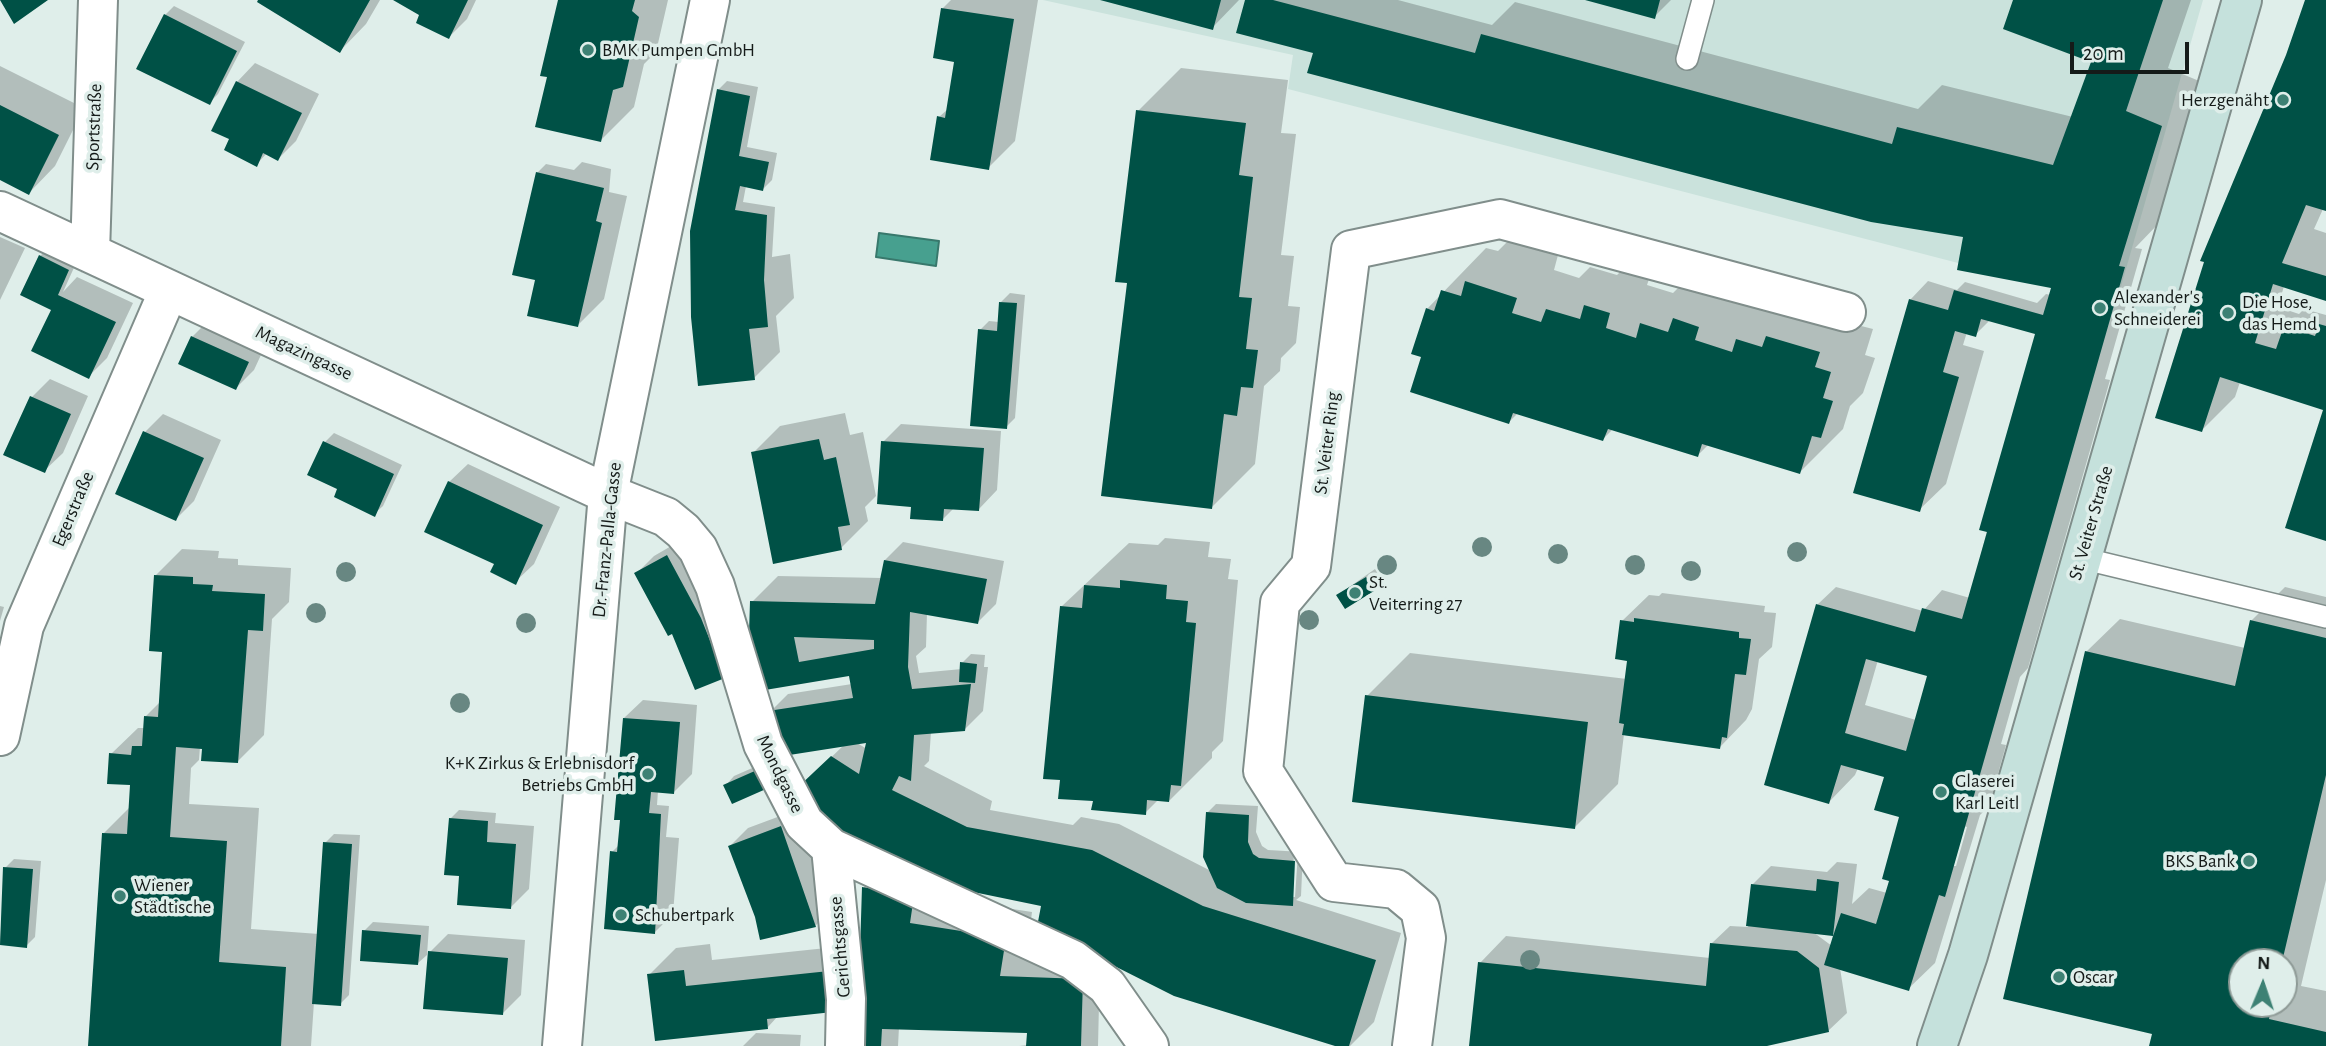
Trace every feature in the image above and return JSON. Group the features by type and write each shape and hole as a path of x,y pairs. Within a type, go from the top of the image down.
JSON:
{"main road":[{"name":"St. Veiter Straße","path":"1937,1046 1968,955 2242,0"}],"street":[{"name":"Sportstraße","path":"90,253 98,0"},
{"name":"Dr.-Franz-Palla-Gasse","path":"562,1046 608,494 710,0"},
{"name":"Magazingasse","path":"0,211 608,494"},
{"name":"St. Veiter Ring","path":"1412,1046 1426,938 1420,909 1396,889 1334,883 1263,771 1280,603 1311,566 1351,250 1500,219 1846,312"},
{"name":"Egerstraße","path":"0,736 24,626 169,290"},
{"name":"Mondgasse","path":"608,494 666,517 684,531 698,549 715,586 763,744 803,824 831,848 1073,960 1107,986 1149,1046"},
{"name":"Gerichtsgasse","path":"831,848 846,999 845,1046"}],"lane":[{"path":"1687,59 1703,0"},
{"path":"2081,558 2326,617"}],"shaded area":[{"path":"1043,0 2203,0 2116,304 1288,89 1293,55"},
{"path":"879,233 939,241 936,266 876,257"}],"building":[{"path":"0,0 48,0 14,24"},
{"path":"370,0 340,53 257,2"},
{"path":"393,0 468,0 449,39 416,23 419,15"},
{"path":"558,0 635,0 632,11 639,17 623,87 613,90 601,142 535,127 547,77 540,76"},
{"path":"1100,0 1221,0 1213,30"},
{"path":"1245,0 1273,0 1475,53 1481,34 1892,144 1897,127 2053,165 2091,62 2003,29 2013,0 2163,0 2126,111 2162,126 2119,266 2125,267 1945,897 1939,895 1909,991 1824,965 1841,913 1876,924 1889,881 1882,879 1899,817 1874,810 1884,777 1841,765 1829,804 1764,785 1816,604 1915,632 1922,608 1962,619 1987,532 1979,530 2035,334 1981,319 1976,337 1955,331 1943,372 1959,377 1920,512 1853,493 1909,299 1948,310 1954,290 2043,315 2051,288 1957,270 1963,237 1871,222 1307,73 1313,53 1236,33","holes":["1866,659 1927,676 1906,751 1845,733"]},
{"path":"1585,0 1660,0 1655,19"},
{"path":"2305,0 2326,0 2326,211 2306,205 2282,263 2326,276 2326,301 2273,284 2255,343 2276,349 2284,326 2315,336 2319,324 2326,326 2326,541 2285,528 2323,410 2220,377 2202,432 2155,418 2204,262 2200,261 2286,55"},
{"path":"941,8 1014,19 989,170 930,160 937,116 945,118 954,62 933,58"},
{"path":"164,14 237,51 210,105 136,69"},
{"path":"236,81 302,113 278,161 263,153 257,167 224,150 229,139 211,131"},
{"path":"717,89 750,96 739,156 769,162 763,191 740,186 735,210 767,215 764,280 768,327 749,329 755,380 698,386 691,317 690,231"},
{"path":"0,105 59,135 29,195 0,180"},
{"path":"1136,110 1246,123 1239,175 1253,177 1239,297 1252,298 1246,349 1258,350 1253,388 1241,387 1237,416 1224,414 1212,509 1101,496 1127,283 1115,282"},
{"path":"536,172 604,188 596,221 602,223 578,327 527,316 535,280 512,275"},
{"path":"39,255 69,270 58,295 116,322 89,379 31,351 51,310 20,295"},
{"path":"1465,281 1517,298 1512,313 1541,322 1546,309 1580,319 1584,305 1610,313 1606,328 1636,338 1640,323 1668,332 1673,318 1699,327 1695,340 1732,352 1736,339 1762,347 1766,336 1820,352 1815,367 1831,372 1823,398 1833,401 1821,438 1812,436 1800,474 1702,444 1698,457 1608,429 1603,441 1513,413 1509,424 1410,392 1421,357 1411,354 1426,308 1434,311 1441,290 1461,296"},
{"path":"999,302 1017,303 1007,429 970,426 978,329 997,331"},
{"path":"191,336 249,362 236,390 178,364"},
{"path":"30,396 71,414 45,473 3,455"},
{"path":"143,431 204,458 176,521 115,494"},
{"path":"819,439 824,460 836,457 850,525 838,527 842,550 773,564 751,452"},
{"path":"323,441 394,474 375,517 334,497 337,489 307,475"},
{"path":"881,441 984,448 979,511 944,509 943,521 910,519 911,507 877,504"},
{"path":"448,481 543,525 516,585 490,572 494,564 424,532"},
{"path":"667,555 701,618 725,678 695,690 672,634 668,636 634,573"},
{"path":"884,560 987,579 978,624 910,612 908,667 912,689 971,684 965,731 914,735 911,781 899,776 892,790 967,827 1092,850 1203,906 1376,960 1349,1046 1335,1046 1174,996 1037,927 1041,906 954,888 832,827 796,789 831,756 859,774 866,743 783,756 768,711 853,698 849,676 759,691 749,634 750,601 875,604","holes":["794,637 874,640 874,649 799,662"]},
{"path":"154,575 193,577 193,584 213,585 212,591 265,594 263,631 248,630 238,763 201,761 202,749 176,747 170,837 227,841 219,962 286,967 281,1046 88,1046 102,833 127,834 130,785 107,784 109,753 131,755 132,746 142,746 144,716 158,717 162,652 149,651"},
{"name":"St. Veiterring 27","path":"1366,577 1374,591 1345,609 1336,595"},
{"path":"1120,580 1167,585 1166,599 1188,601 1186,622 1196,623 1181,786 1171,785 1169,802 1147,800 1146,815 1091,810 1093,801 1058,799 1060,780 1043,779 1060,606 1082,608 1084,585 1120,588"},
{"path":"1634,618 1739,632 1739,638 1751,639 1746,675 1735,674 1727,738 1722,737 1720,749 1622,735 1624,724 1619,723 1627,661 1615,659 1620,620 1634,622"},
{"path":"2250,620 2326,638 2326,775 2285,948 2228,948 2228,1018 2269,1018 2326,1032 2326,1046 2149,1046 2152,1034 2003,999 2085,651 2235,686"},
{"path":"960,662 977,664 975,683 959,682"},
{"path":"1365,695 1588,722 1575,829 1352,802"},
{"path":"623,718 680,722 674,794 651,792 649,813 661,814 655,934 604,929 610,851 617,852 620,820 614,820"},
{"path":"757,770 766,789 732,804 723,785"},
{"path":"1206,812 1249,815 1248,842 1253,854 1259,858 1295,861 1293,906 1246,903 1217,888 1203,857"},
{"path":"449,818 488,821 487,842 516,844 511,909 457,905 459,876 444,875"},
{"path":"781,826 816,927 760,940 755,917 728,846"},
{"path":"323,842 352,844 341,1006 312,1004"},
{"path":"3,867 33,869 27,948 0,945"},
{"path":"1817,879 1839,882 1833,936 1746,926 1751,884 1816,891"},
{"path":"862,887 914,896 910,923 1006,938 1000,976 1083,979 1081,1046 1026,1046 1027,1033 882,1029 881,1046 857,1046"},
{"path":"362,930 421,935 418,965 360,961"},
{"path":"1710,943 1797,951 1819,968 1829,1032 1767,1046 1469,1046 1478,962 1706,986"},
{"path":"428,951 508,958 503,1015 423,1009"},
{"path":"684,970 686,986 829,971 833,1012 767,1019 768,1029 655,1041 647,974"}],"place":[{"name":"BMK Pumpen GmbH","path":"588,50"},
{"name":"Herzgenäht","path":"2283,100"},
{"name":"Alexander's Schneiderei","path":"2100,308"},
{"name":"Die Hose, das Hemd","path":"2228,313"},
{"name":"St. Veiterring 27","path":"1355,593"},
{"name":"K+K Zirkus & Erlebnisdorf Betriebs GmbH","path":"648,774"},
{"name":"Glaserei Karl Leitl","path":"1941,792"},
{"name":"BKS Bank","path":"2249,861"},
{"name":"Wiener Städtische","path":"120,896"},
{"name":"Schubertpark","path":"621,915"},
{"name":"Oscar","path":"2059,977"}]}
